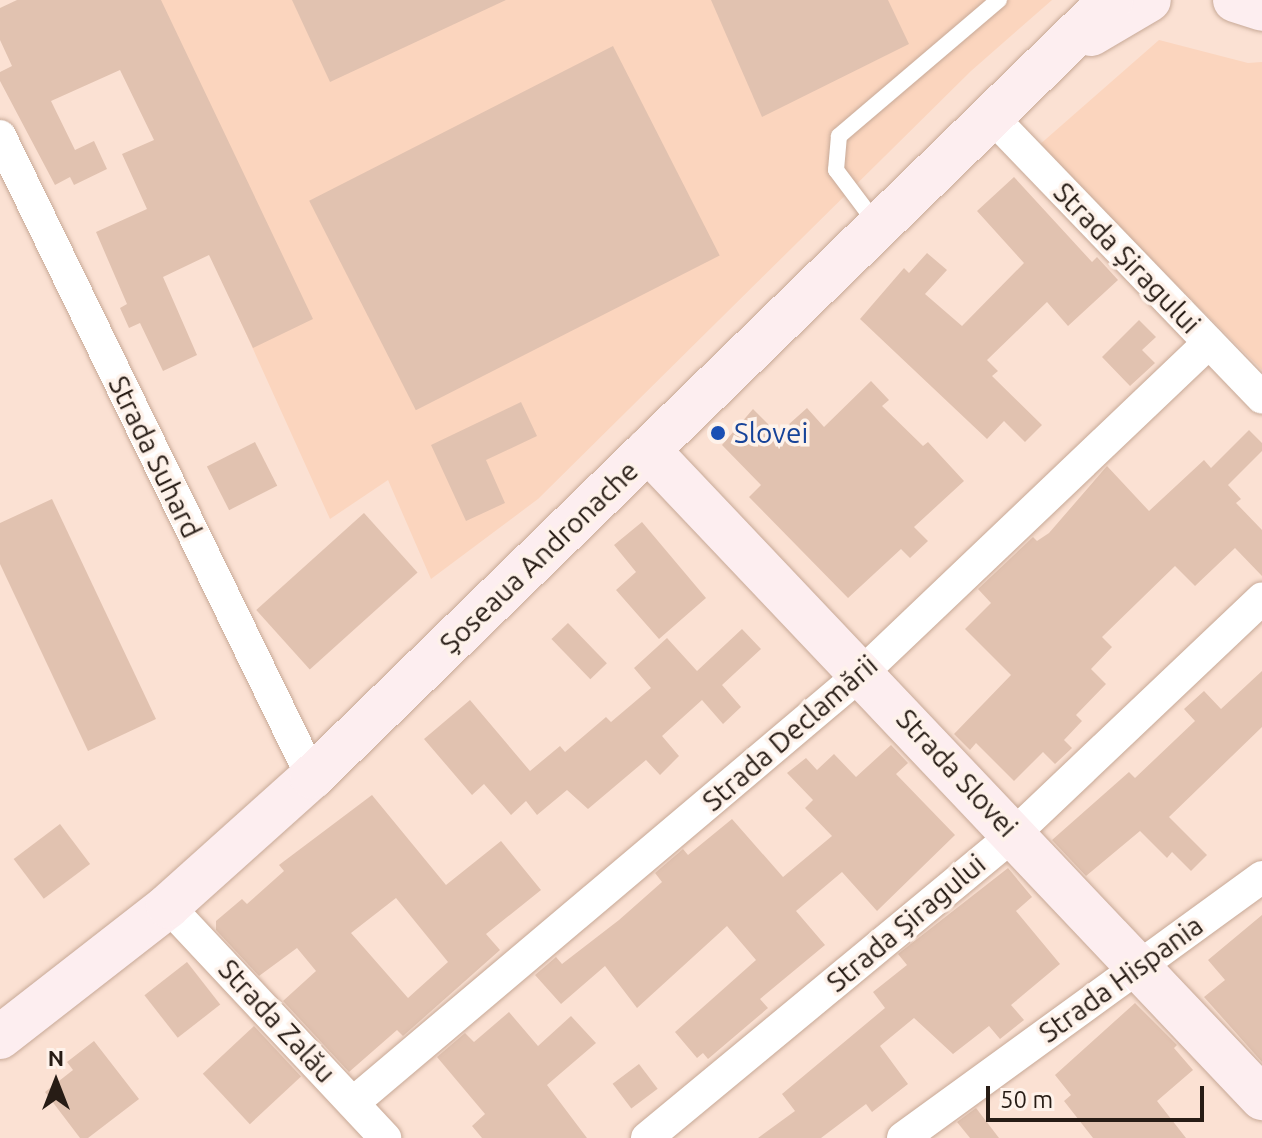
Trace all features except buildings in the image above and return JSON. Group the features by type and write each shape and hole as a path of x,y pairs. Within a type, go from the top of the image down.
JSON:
{"main road":[{"name":"Șoseaua Andronache","path":"0,1037 168,906 312,777 1111,0"},
{"name":"Șoseaua Andronache","path":"1058,54 1149,0"},
{"path":"1235,0 1262,9"},
{"name":"Strada Slovei","path":"648,450 1262,1098"}],"street":[{"name":"Strada Șiragului","path":"993,118 1262,398"},
{"name":"Strada Suhard","path":"0,136 312,777"},
{"name":"Strada Declamării","path":"353,1103 862,673 1209,343"},
{"name":"Strada Șiragului","path":"647,1138 1014,834 1260,604"},
{"name":"Strada Hispania","path":"903,1138 1262,877"},
{"name":"Strada Zalău","path":"168,906 385,1138"}],"lane":[{"path":"879,227 836,170 839,136 999,0"}],"shaded area":[{"path":"95,0 1052,0 971,71 538,499 431,579 388,480 330,519"},
{"path":"1159,40 1248,63 1262,62 1262,370 1038,146"}],"place":[{"name":"Slovei","path":"718,433"}]}
